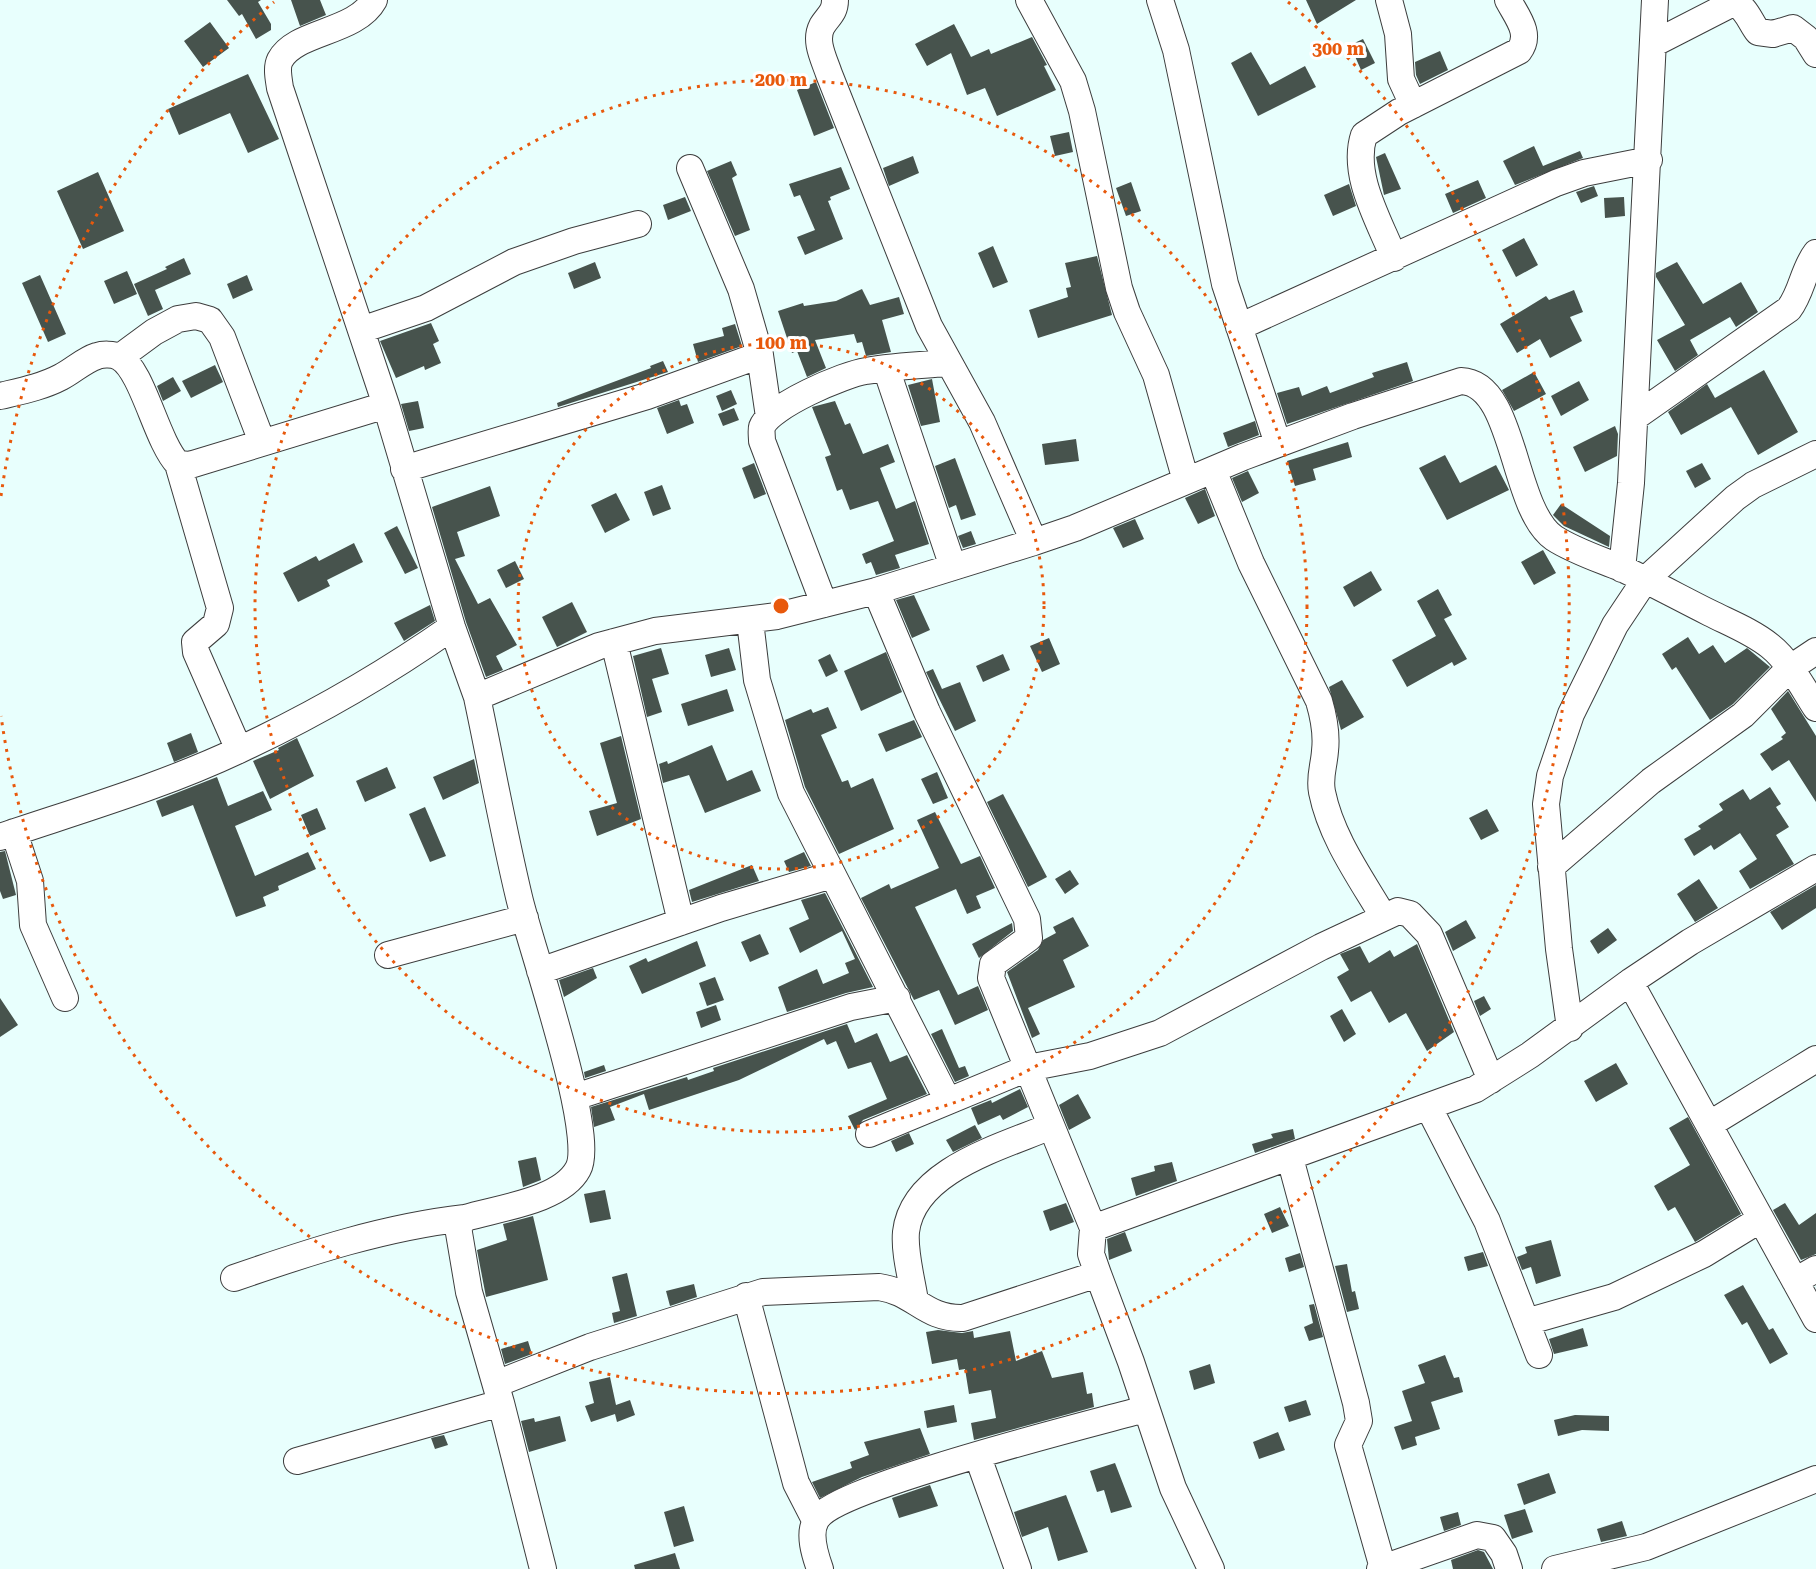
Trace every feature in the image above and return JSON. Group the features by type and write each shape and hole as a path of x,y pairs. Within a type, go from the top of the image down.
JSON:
{"street":[{"path":"234,1278 328,1246 465,1218 552,1194 567,1183 578,1170 584,1155 575,1097 525,918 477,697 452,627 386,405 279,88 280,59 293,48 362,16 375,0"},
{"path":"835,0 835,10 822,27 819,37 820,50 890,234 929,326 982,422 1034,542"},
{"path":"1029,0 1073,81 1082,111 1119,288 1156,375 1186,481"},
{"path":"1160,0 1176,50 1215,241 1239,327 1278,444"},
{"path":"1389,0 1398,34 1401,79 1413,105"},
{"path":"1394,258 1365,185 1359,163 1360,147 1364,135 1413,105 1518,51 1525,43 1525,33 1508,0"},
{"path":"1570,1028 1546,804 1550,776 1560,743 1634,575 1635,417 1655,0"},
{"path":"1653,44 1733,3 1739,4 1758,32 1773,34 1792,28 1813,41"},
{"path":"1239,327 1556,183 1584,173 1648,160"},
{"path":"690,168 741,289 760,355 770,417"},
{"path":"360,330 426,308 514,262 574,241 638,224"},
{"path":"1635,417 1790,309 1799,297 1804,276 1816,253"},
{"path":"120,357 154,332 178,320 196,316 210,320 222,338 262,442"},
{"path":"0,396 48,383 96,356 109,354 120,357 141,390 169,455 178,464 220,608 216,624 195,642 196,652 239,750"},
{"path":"404,469 647,396 760,355"},
{"path":"824,604 762,441 762,427 770,417 813,391 844,377 886,368 949,363"},
{"path":"886,368 953,567"},
{"path":"477,697 614,642 655,631 750,621 824,604 876,591 1034,542 1075,528 1278,444 1353,416 1461,381 1471,382 1481,387 1497,412 1508,436 1525,493 1542,524 1553,537 1634,575 1771,646 1816,708"},
{"path":"178,464 190,465 386,405"},
{"path":"1634,575 1735,498 1772,475 1816,454"},
{"path":"1213,470 1251,563 1319,701 1325,722 1325,752 1320,772 1322,792 1329,816 1341,845 1383,916"},
{"path":"876,591 927,712 1027,919 1029,938 999,959 991,970 995,991 1093,1228 1091,1254 1131,1362 1173,1488 1211,1569"},
{"path":"750,621 757,680 770,731 791,793 948,1101"},
{"path":"65,998 33,925 30,912 30,882 7,835 136,791 239,750 409,658 452,627"},
{"path":"614,642 681,922"},
{"path":"1551,867 1652,781 1743,715 1789,669 1816,651"},
{"path":"1093,1228 1101,1223 1165,1204 1429,1108 1491,1080 1570,1028 1630,982 1700,936 1816,868"},
{"path":"540,971 681,922 832,875"},
{"path":"869,1134 1028,1068 1090,1056 1160,1034 1383,916 1398,911 1410,914 1429,934 1491,1080"},
{"path":"388,955 525,918"},
{"path":"1630,982 1761,1219 1806,1275 1816,1319"},
{"path":"575,1097 851,1007 897,998"},
{"path":"1710,1124 1816,1059"},
{"path":"1429,1108 1487,1221 1539,1355"},
{"path":"915,1301 905,1234 909,1214 918,1199 930,1185 949,1172 1051,1126"},
{"path":"1290,1158 1356,1403 1359,1421 1348,1445 1382,1568 1469,1537 1486,1534 1499,1545 1509,1569"},
{"path":"465,1218 458,1227 458,1237 469,1292 499,1394 543,1569"},
{"path":"1526,1322 1606,1299 1704,1254 1761,1219"},
{"path":"297,1461 499,1394 590,1347 746,1296 784,1290 879,1287 895,1289 945,1319 963,1318 1098,1274"},
{"path":"746,1296 796,1483 816,1520"},
{"path":"813,1567 812,1535 816,1520 838,1502 859,1493 978,1456 1145,1409"},
{"path":"978,1456 1018,1569"},
{"path":"1555,1569 1641,1548 1727,1517 1816,1479"}],"building":[{"path":"227,0 261,0 258,2 271,24 271,30 256,39 242,14 239,16"},
{"path":"291,0 320,0 326,15 300,26"},
{"path":"1306,0 1356,0 1317,24"},
{"path":"210,22 229,48 203,67 184,41"},
{"path":"954,24 971,57 989,49 991,54 1032,37 1047,65 1044,66 1056,90 997,116 985,88 967,95 951,53 927,66 915,44"},
{"path":"1363,39 1375,63 1361,70 1350,45"},
{"path":"1440,51 1448,70 1420,84 1416,75 1415,62"},
{"path":"1251,52 1270,85 1305,66 1316,87 1258,116 1231,63"},
{"path":"248,74 279,139 248,153 230,113 179,135 168,109"},
{"path":"816,82 834,128 814,136 797,90"},
{"path":"1069,132 1073,152 1055,156 1050,136"},
{"path":"1534,146 1543,166 1580,151 1583,158 1515,185 1503,161"},
{"path":"1385,153 1401,189 1384,195 1376,157"},
{"path":"913,156 919,173 889,186 883,168"},
{"path":"731,161 737,175 732,178 750,230 735,236 707,171"},
{"path":"841,167 850,189 830,197 831,200 828,201 843,239 805,255 797,237 815,230 800,195 794,197 789,184"},
{"path":"98,172 124,231 83,249 57,191"},
{"path":"1478,180 1486,198 1453,213 1445,194"},
{"path":"1131,182 1141,211 1126,216 1116,188"},
{"path":"1349,184 1356,206 1333,216 1324,195"},
{"path":"1594,186 1598,196 1581,203 1576,192"},
{"path":"685,197 691,211 668,220 663,205"},
{"path":"1624,197 1625,216 1605,218 1604,198"},
{"path":"1524,238 1538,265 1516,277 1502,250"},
{"path":"993,246 1008,282 993,288 978,253"},
{"path":"1097,256 1112,315 1038,338 1029,310 1068,297 1066,288 1071,287 1065,263"},
{"path":"184,258 191,274 155,290 163,309 148,316 134,284 167,269 165,267"},
{"path":"595,262 601,278 574,289 568,273"},
{"path":"1677,262 1703,304 1741,282 1758,312 1736,327 1730,317 1690,340 1698,355 1675,371 1657,340 1685,325 1656,277 1656,273"},
{"path":"127,271 137,294 114,304 104,281"},
{"path":"40,275 66,334 48,342 22,283"},
{"path":"247,275 253,290 233,299 227,284"},
{"path":"862,289 870,305 899,297 904,314 882,320 891,352 866,356 862,342 857,343 854,334 815,340 826,368 807,377 797,351 792,353 778,311 803,303 804,306 836,301"},
{"path":"1574,290 1583,312 1570,317 1582,341 1550,358 1540,339 1517,353 1500,324 1546,296 1549,300"},
{"path":"431,323 439,341 433,344 441,363 425,370 424,366 396,378 380,341"},
{"path":"735,324 742,346 698,362 693,344 724,336 722,328"},
{"path":"663,361 668,372 558,407 557,403 651,368 650,366"},
{"path":"1407,362 1413,381 1287,424 1277,393 1299,387 1302,396 1327,386 1330,393 1374,377 1372,373"},
{"path":"215,365 223,382 191,398 182,381"},
{"path":"1764,370 1798,432 1758,455 1731,407 1681,435 1668,412 1707,384 1715,398"},
{"path":"1534,372 1546,394 1514,411 1502,390"},
{"path":"173,377 181,391 163,401 157,386"},
{"path":"932,379 940,422 921,426 908,385"},
{"path":"1579,381 1589,400 1561,416 1551,396"},
{"path":"731,390 737,404 722,411 716,396"},
{"path":"679,400 681,406 687,404 694,423 667,434 657,408"},
{"path":"418,401 424,428 409,431 401,404"},
{"path":"835,401 845,425 850,423 863,454 888,444 895,462 880,468 896,509 915,501 929,544 895,555 900,568 876,575 871,562 866,564 862,554 894,541 878,501 850,510 842,489 837,491 825,457 831,455 812,407"},
{"path":"734,408 739,420 723,426 718,414"},
{"path":"1255,421 1259,435 1228,447 1223,433"},
{"path":"1615,426 1618,434 1617,456 1585,472 1573,447"},
{"path":"1076,439 1079,461 1045,465 1042,444"},
{"path":"1348,442 1352,457 1313,469 1316,480 1295,486 1287,461"},
{"path":"1445,455 1460,483 1496,465 1509,490 1447,520 1419,468"},
{"path":"955,458 976,515 961,520 956,505 949,508 935,466"},
{"path":"754,463 766,494 754,499 742,468"},
{"path":"1702,463 1711,479 1695,488 1686,471"},
{"path":"1248,471 1259,493 1242,502 1232,478"},
{"path":"662,485 671,509 653,516 644,492"},
{"path":"490,486 500,516 457,532 465,556 455,559 478,604 490,598 517,645 496,656 503,670 486,677 466,622 432,507"},
{"path":"1205,489 1215,516 1198,524 1185,498"},
{"path":"616,493 630,520 605,533 591,505"},
{"path":"1561,504 1610,536 1609,547 1564,526 1553,515"},
{"path":"1135,519 1144,539 1123,548 1113,528"},
{"path":"397,526 418,568 405,574 384,533"},
{"path":"971,531 976,544 963,548 958,536"},
{"path":"354,543 363,562 327,580 330,586 298,602 283,573 316,556 319,561"},
{"path":"1543,550 1556,573 1534,585 1521,562"},
{"path":"515,561 524,579 506,588 497,570"},
{"path":"1371,571 1382,590 1354,607 1343,587"},
{"path":"1438,589 1452,615 1444,619 1467,659 1454,666 1452,662 1407,687 1392,660 1436,636 1417,601"},
{"path":"914,595 930,630 912,638 896,600"},
{"path":"572,602 587,632 557,647 542,617"},
{"path":"430,605 435,621 404,641 394,623"},
{"path":"1688,637 1699,654 1713,645 1725,663 1747,648 1770,667 1733,704 1710,720 1676,667 1672,670 1662,654"},
{"path":"1049,638 1060,664 1042,672 1030,646"},
{"path":"661,648 669,674 652,679 662,712 647,717 633,656"},
{"path":"729,648 736,670 711,677 705,655"},
{"path":"886,652 902,692 861,711 844,671"},
{"path":"830,654 838,671 826,677 818,660"},
{"path":"1003,654 1010,670 983,682 976,666"},
{"path":"933,669 942,689 960,682 976,721 955,731 926,672"},
{"path":"1342,680 1364,717 1341,730 1329,687"},
{"path":"727,689 734,711 688,726 681,704"},
{"path":"1788,691 1816,736 1816,802 1789,760 1772,771 1760,754 1783,739 1781,737 1786,733 1771,709"},
{"path":"828,707 837,728 821,735 842,782 848,780 851,788 873,778 894,829 839,854 805,787 785,720 811,709 813,713"},
{"path":"914,720 922,737 886,752 878,734"},
{"path":"191,733 198,752 174,762 167,743"},
{"path":"621,736 641,819 597,836 589,811 617,803 600,743"},
{"path":"297,738 314,776 270,799 253,761 279,750 278,748"},
{"path":"712,745 727,781 752,770 761,791 705,813 689,775 663,783 659,764 667,761 668,764"},
{"path":"474,759 479,783 443,800 433,777"},
{"path":"387,767 396,788 365,802 356,781"},
{"path":"937,772 948,798 933,804 921,779"},
{"path":"217,777 228,806 263,791 272,810 235,826 255,876 308,852 316,869 278,886 279,890 263,897 266,906 236,917 193,805 162,817 156,801"},
{"path":"1770,787 1781,804 1776,807 1789,827 1776,835 1794,864 1750,889 1739,871 1757,859 1740,833 1714,850 1711,845 1694,856 1684,839 1701,829 1698,826 1723,810 1719,804 1743,789 1750,800"},
{"path":"1003,794 1047,877 1028,887 987,802"},
{"path":"425,807 446,856 430,862 409,814"},
{"path":"317,808 326,829 310,836 301,815"},
{"path":"1487,809 1499,831 1481,840 1469,818"},
{"path":"935,812 961,864 980,856 995,888 976,896 981,908 967,914 956,889 915,907 958,995 978,986 988,1010 955,1025 939,990 914,1000 861,898 889,884 891,889 939,868 917,820"},
{"path":"5,851 16,895 3,899 0,891 0,852"},
{"path":"804,852 811,866 789,872 784,861"},
{"path":"752,865 759,881 692,902 689,890"},
{"path":"1070,870 1079,884 1065,894 1055,879"},
{"path":"1699,879 1718,908 1695,922 1677,894"},
{"path":"1816,885 1816,908 1782,930 1770,912"},
{"path":"825,893 873,987 787,1012 778,987 817,969 823,984 849,973 845,963 855,959 842,931 800,953 789,928 809,919 801,900"},
{"path":"1073,917 1089,946 1063,960 1075,987 1028,1008 1040,1034 1032,1038 1007,972 1038,950 1043,940 1056,933 1053,927"},
{"path":"1466,920 1476,938 1453,951 1445,932"},
{"path":"1012,923 1013,931 979,958 972,944"},
{"path":"1608,928 1617,940 1598,954 1590,941"},
{"path":"760,934 769,954 750,962 741,942"},
{"path":"697,941 706,966 642,994 629,966 646,958 648,962"},
{"path":"1417,944 1454,1032 1427,1051 1406,1013 1389,1023 1371,991 1351,1002 1337,977 1349,970 1340,954 1360,946 1369,963 1390,950 1394,957"},
{"path":"593,968 597,978 564,997 559,980"},
{"path":"715,977 724,1000 707,1006 699,983"},
{"path":"1484,996 1491,1009 1480,1016 1474,1001"},
{"path":"0,998 18,1025 0,1037"},
{"path":"716,1005 721,1020 701,1028 696,1012"},
{"path":"1342,1009 1356,1034 1344,1042 1330,1016"},
{"path":"847,1024 855,1043 877,1033 890,1062 907,1055 927,1094 863,1120 855,1130 848,1116 887,1099 871,1062 848,1069 836,1041 827,1045 824,1039 739,1080 649,1110 644,1094 610,1107 615,1120 594,1127 591,1107 687,1077 688,1080 714,1071 713,1068"},
{"path":"942,1029 959,1068 965,1066 969,1076 955,1082 931,1034"},
{"path":"1616,1063 1628,1084 1596,1102 1584,1081"},
{"path":"604,1065 606,1071 585,1078 584,1072"},
{"path":"1020,1089 1028,1107 1003,1120 1000,1115 978,1125 971,1108 991,1100 992,1103"},
{"path":"1078,1094 1091,1118 1069,1130 1059,1105"},
{"path":"1688,1117 1741,1214 1695,1242 1675,1207 1668,1211 1654,1186 1690,1165 1669,1128"},
{"path":"975,1125 982,1138 953,1152 946,1140"},
{"path":"1293,1129 1295,1139 1255,1153 1252,1144 1273,1138 1271,1134"},
{"path":"909,1133 914,1144 896,1152 891,1141"},
{"path":"536,1157 541,1180 523,1187 518,1161"},
{"path":"1172,1162 1177,1181 1136,1196 1131,1178 1155,1171 1154,1166"},
{"path":"605,1190 611,1219 590,1223 584,1194"},
{"path":"1066,1203 1074,1222 1050,1231 1043,1211"},
{"path":"1785,1203 1799,1225 1816,1213 1816,1254 1801,1260 1773,1210"},
{"path":"1280,1207 1289,1226 1272,1233 1264,1214"},
{"path":"533,1216 548,1280 486,1297 477,1250 507,1240 503,1224"},
{"path":"1125,1232 1132,1251 1109,1260 1107,1239"},
{"path":"1551,1240 1561,1276 1536,1284 1531,1267 1522,1270 1517,1257 1527,1253 1525,1247"},
{"path":"1483,1252 1488,1266 1468,1271 1464,1257"},
{"path":"1300,1253 1304,1267 1289,1272 1285,1258"},
{"path":"1347,1264 1352,1292 1355,1291 1359,1309 1347,1312 1335,1266"},
{"path":"627,1273 637,1316 614,1323 612,1313 620,1311 612,1277"},
{"path":"694,1284 697,1297 670,1306 666,1291"},
{"path":"1743,1285 1769,1330 1773,1328 1788,1354 1770,1364 1747,1322 1742,1325 1724,1295"},
{"path":"1314,1304 1323,1337 1309,1341 1304,1327 1313,1323 1309,1305"},
{"path":"1583,1328 1588,1346 1554,1354 1549,1339"},
{"path":"938,1330 962,1333 973,1331 974,1338 1010,1331 1016,1361 1042,1351 1052,1378 1083,1372 1087,1394 1092,1393 1094,1407 974,1440 971,1423 996,1418 991,1390 969,1394 965,1369 959,1370 957,1359 932,1364 926,1332"},
{"path":"528,1341 532,1354 505,1364 501,1349"},
{"path":"1445,1355 1454,1378 1459,1377 1463,1392 1431,1402 1440,1429 1415,1437 1417,1445 1402,1450 1394,1427 1412,1421 1402,1391 1425,1383 1418,1365"},
{"path":"1210,1364 1215,1383 1194,1390 1189,1371"},
{"path":"610,1377 616,1405 630,1400 635,1415 617,1422 615,1414 591,1422 585,1406 594,1403 589,1382"},
{"path":"1306,1400 1311,1415 1289,1422 1284,1407"},
{"path":"954,1405 957,1422 927,1428 924,1411"},
{"path":"1575,1415 1609,1416 1609,1431 1582,1430 1558,1436 1554,1420"},
{"path":"560,1416 566,1441 529,1452 521,1421 534,1418 535,1422"},
{"path":"920,1428 930,1454 862,1477 820,1498 812,1482 852,1468 850,1462 869,1455 864,1442"},
{"path":"1278,1432 1285,1450 1259,1459 1253,1442"},
{"path":"444,1435 448,1445 435,1449 431,1438"},
{"path":"1115,1463 1132,1507 1111,1513 1104,1490 1097,1492 1090,1471"},
{"path":"1549,1473 1556,1493 1524,1505 1517,1484"},
{"path":"930,1485 938,1506 899,1518 892,1498"},
{"path":"1066,1495 1088,1552 1058,1561 1048,1527 1022,1537 1014,1512"},
{"path":"684,1506 694,1541 674,1547 664,1512"},
{"path":"1525,1509 1533,1532 1512,1539 1504,1515"},
{"path":"1458,1512 1461,1525 1444,1531 1440,1517"},
{"path":"1622,1521 1627,1536 1601,1542 1597,1529"},
{"path":"1478,1550 1484,1552 1493,1569 1453,1569 1451,1560"},
{"path":"675,1553 680,1569 635,1569 634,1565"}]}
